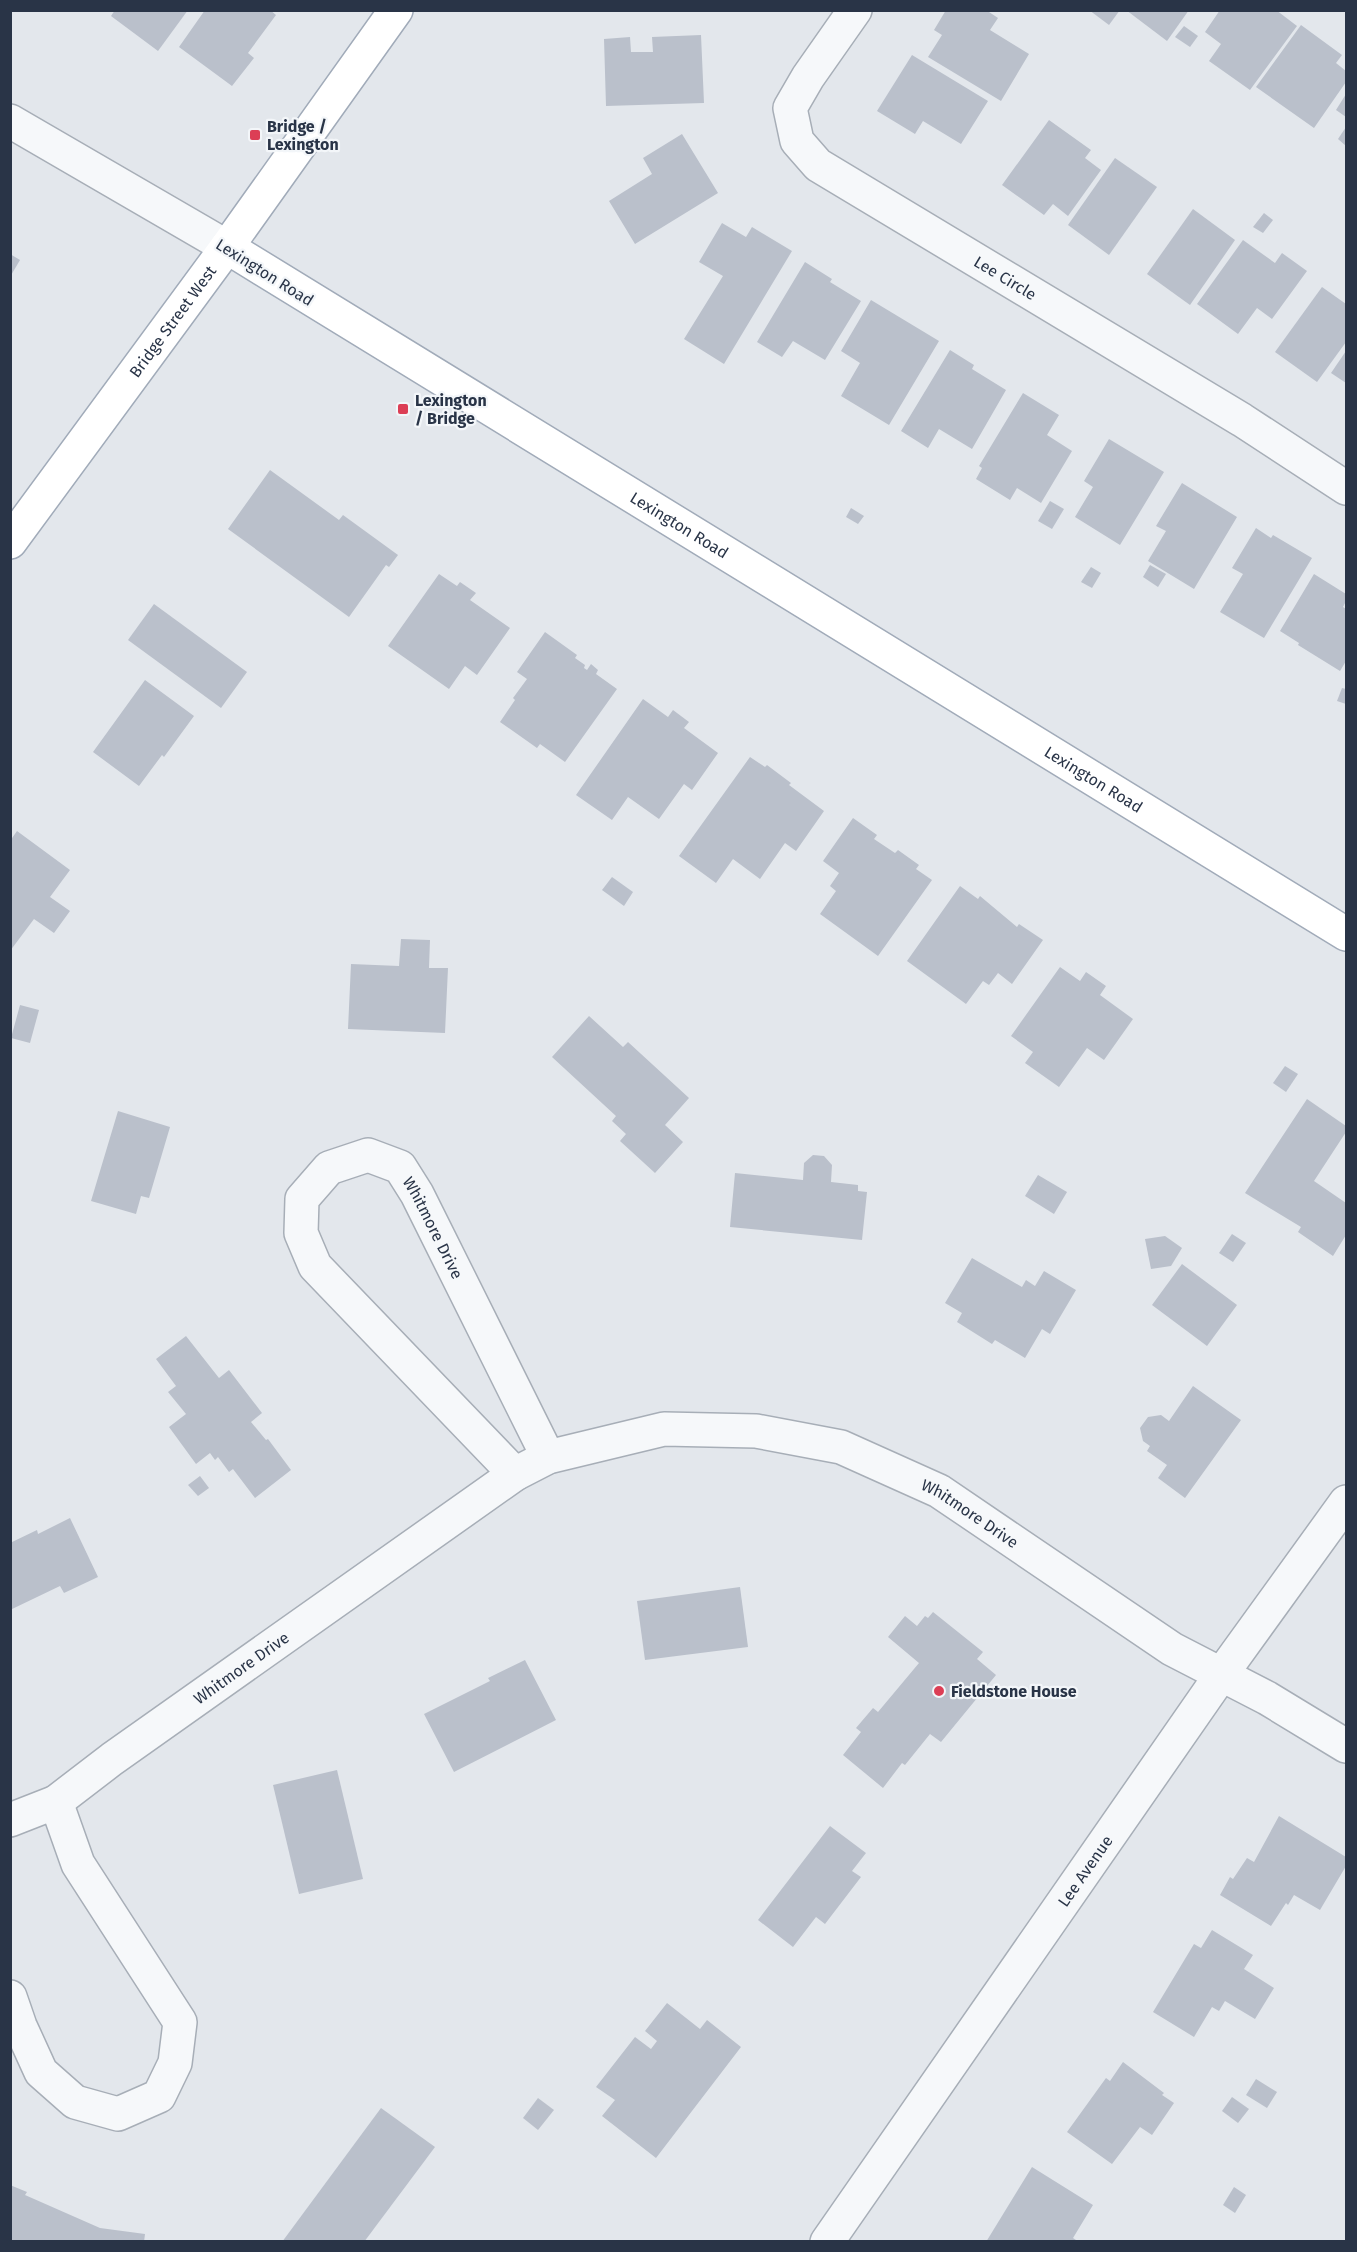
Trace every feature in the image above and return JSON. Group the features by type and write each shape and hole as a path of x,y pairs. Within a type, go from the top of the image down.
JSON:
{"main road":[{"name":"Bridge Street West","path":"10,542 396,10"},
{"name":"Lexington Road","path":"226,247 1347,934"}],"street":[{"name":"Lee Circle","path":"855,10 808,77 790,108 797,141 818,165 1242,420 1347,488"},
{"name":"Lexington Road","path":"10,121 226,247"},
{"name":"Whitmore Drive","path":"515,1474 315,1266 301,1233 302,1199 329,1168 368,1155 400,1167 417,1194 548,1456"},
{"name":"Whitmore Drive","path":"10,1820 56,1802 112,1759 515,1474 548,1456 664,1429 756,1431 841,1447 939,1491 1172,1649 1267,1698 1347,1746"},
{"name":"Lee Avenue","path":"826,2241 1221,1675 1347,1502"},
{"path":"10,1997 20,2026 41,2072 75,2102 118,2114 159,2096 175,2063 180,2022 78,1864 56,1802"}],"building":[{"path":"115,10 188,10 158,51 111,16"},
{"path":"205,10 270,10 276,15 248,53 254,58 232,86 179,47"},
{"path":"946,10 986,10 998,18 990,30 1029,54 1001,101 928,57 942,35 934,30"},
{"path":"1089,10 1120,10 1109,25"},
{"path":"1126,10 1189,10 1167,41"},
{"path":"1220,10 1276,10 1297,26 1250,90 1209,61 1221,44 1205,32"},
{"path":"1301,25 1342,55 1336,63 1346,71 1346,82 1314,128 1256,87"},
{"path":"1184,26 1198,36 1190,47 1175,37"},
{"path":"701,35 704,103 606,106 604,39 630,37 631,52 653,52 652,37"},
{"path":"912,55 988,101 961,144 923,121 915,134 877,111"},
{"path":"1346,94 1346,117 1336,110"},
{"path":"1049,120 1091,150 1085,158 1101,170 1068,216 1053,204 1044,215 1002,185"},
{"path":"1346,127 1346,146 1338,139"},
{"path":"682,134 718,193 635,244 609,201 652,174 643,158"},
{"path":"1115,158 1157,187 1109,255 1068,225"},
{"path":"1193,209 1235,240 1190,305 1147,274"},
{"path":"1264,213 1273,220 1263,233 1253,227"},
{"path":"722,223 746,237 752,227 792,251 724,364 684,339 723,276 699,262"},
{"path":"1243,240 1275,263 1282,253 1307,271 1272,319 1257,308 1238,334 1197,304"},
{"path":"10,254 20,260 10,277"},
{"path":"805,262 832,279 830,282 861,301 825,360 793,341 782,357 757,342"},
{"path":"1322,287 1346,304 1346,342 1317,382 1275,352"},
{"path":"871,300 939,341 889,425 841,396 860,363 841,351"},
{"path":"950,350 974,365 972,369 1006,390 972,449 939,429 928,448 901,431"},
{"path":"1346,351 1346,383 1331,373"},
{"path":"1023,393 1059,415 1047,435 1072,451 1041,503 1017,488 1010,500 976,479 982,468 979,466"},
{"path":"1109,439 1164,472 1120,545 1075,517 1093,487 1084,481"},
{"path":"270,470 339,520 343,515 398,555 389,567 386,565 349,617 228,529"},
{"path":"1182,483 1237,517 1194,589 1148,561 1166,531 1156,526"},
{"path":"1050,501 1064,509 1052,529 1038,521"},
{"path":"851,508 864,516 858,524 846,517"},
{"path":"1256,528 1271,538 1273,535 1312,558 1264,638 1220,612 1243,574 1232,568"},
{"path":"1150,565 1166,574 1158,587 1143,577"},
{"path":"1091,567 1101,573 1092,588 1081,582"},
{"path":"439,574 457,586 460,582 476,593 470,600 510,628 477,675 465,666 449,689 388,646"},
{"path":"1314,574 1346,594 1343,607 1346,609 1346,661 1340,671 1280,631"},
{"path":"154,604 247,672 221,708 128,640"},
{"path":"545,632 577,655 575,658 585,665 584,668 587,670 591,664 598,670 596,674 617,689 565,762 540,744 537,748 500,722 527,679 517,672"},
{"path":"145,680 194,716 139,786 93,752"},
{"path":"1342,688 1346,689 1346,704 1337,701"},
{"path":"643,699 668,717 673,710 689,722 684,728 718,753 692,790 684,784 659,819 628,797 612,820 576,795"},
{"path":"750,757 765,767 767,765 824,811 796,851 785,843 760,879 733,859 716,883 679,856"},
{"path":"853,818 877,835 874,839 895,853 898,850 919,865 916,869 932,880 878,956 820,914 836,891 830,886 839,873 823,861"},
{"path":"17,831 70,870 50,897 70,911 54,933 34,919 10,951 10,841"},
{"path":"612,877 633,892 624,906 602,890"},
{"path":"960,886 978,899 980,896 1017,927 1019,924 1043,940 1012,984 998,973 989,985 983,981 966,1004 907,961"},
{"path":"401,939 430,940 429,968 448,968 445,1033 348,1029 351,964 399,966"},
{"path":"1060,967 1080,981 1086,972 1106,986 1100,995 1133,1019 1104,1060 1087,1048 1059,1087 1025,1063 1033,1052 1011,1036"},
{"path":"20,1005 39,1010 30,1043 11,1038"},
{"path":"589,1016 623,1047 628,1042 689,1098 665,1125 683,1142 655,1173 620,1141 626,1134 612,1121 616,1116 552,1057"},
{"path":"1285,1066 1298,1074 1286,1092 1273,1083"},
{"path":"1307,1099 1346,1126 1346,1132 1314,1181 1346,1203 1346,1235 1333,1256 1298,1232 1301,1227 1245,1193"},
{"path":"118,1111 170,1127 149,1198 141,1196 136,1214 91,1201"},
{"path":"813,1155 824,1156 832,1165 831,1182 858,1185 858,1191 867,1192 862,1240 730,1227 735,1173 803,1180 804,1163"},
{"path":"1038,1175 1067,1192 1054,1214 1025,1196"},
{"path":"1232,1234 1246,1243 1233,1262 1219,1253"},
{"path":"1165,1236 1182,1248 1171,1266 1151,1269 1145,1239"},
{"path":"972,1258 1022,1287 1026,1280 1035,1286 1044,1271 1076,1290 1050,1334 1042,1329 1025,1358 995,1340 992,1344 957,1322 962,1313 945,1303"},
{"path":"1182,1264 1237,1305 1207,1346 1152,1305"},
{"path":"186,1336 219,1378 229,1370 262,1413 251,1422 266,1440 268,1439 291,1470 255,1498 233,1469 229,1472 218,1457 215,1460 210,1453 196,1464 169,1427 186,1414 168,1392 176,1386 156,1359"},
{"path":"1193,1386 1241,1420 1185,1498 1158,1478 1167,1465 1147,1451 1150,1446 1143,1441 1140,1428 1148,1417 1161,1415 1169,1421"},
{"path":"200,1476 209,1488 198,1496 188,1485"},
{"path":"70,1518 98,1577 64,1593 60,1586 10,1610 10,1543 37,1530 38,1534"},
{"path":"740,1587 748,1647 645,1660 637,1601"},
{"name":"Fieldstone House","path":"933,1612 983,1652 977,1659 996,1675 941,1742 930,1734 905,1765 902,1763 883,1788 843,1755 861,1732 856,1728 873,1708 878,1712 919,1663 888,1637 905,1616 917,1626 925,1616 928,1618"},
{"path":"525,1660 556,1720 454,1772 424,1714 490,1681 488,1678"},
{"path":"337,1770 363,1879 299,1894 273,1785"},
{"path":"1279,1816 1346,1857 1346,1866 1320,1910 1294,1895 1271,1926 1220,1895 1230,1877 1233,1879 1247,1858 1254,1862"},
{"path":"830,1826 866,1853 852,1871 861,1877 825,1924 816,1917 793,1947 758,1920"},
{"path":"1212,1930 1253,1955 1244,1969 1274,1988 1255,2019 1225,2001 1219,2011 1212,2007 1194,2037 1153,2012 1194,1944 1201,1948"},
{"path":"667,2003 700,2029 707,2020 741,2047 656,2158 602,2116 615,2100 596,2087 635,2037 651,2049 657,2041 645,2031"},
{"path":"1123,2062 1174,2103 1152,2135 1140,2127 1112,2164 1067,2132 1106,2078 1110,2081"},
{"path":"1256,2079 1277,2092 1267,2108 1246,2095"},
{"path":"1232,2097 1249,2109 1238,2123 1222,2111"},
{"path":"538,2098 554,2110 538,2130 523,2118"},
{"path":"381,2108 435,2147 364,2242 282,2242"},
{"path":"1032,2167 1093,2205 1073,2238 1079,2242 986,2242"},
{"path":"10,2185 27,2192 25,2195 100,2228 145,2234 144,2242 10,2242"},
{"path":"1234,2187 1246,2195 1235,2213 1223,2205"}],"place":[{"name":"Bridge / Lexington","path":"255,135"},
{"name":"Lexington / Bridge","path":"403,409"},
{"name":"Fieldstone House","path":"939,1691"}]}
